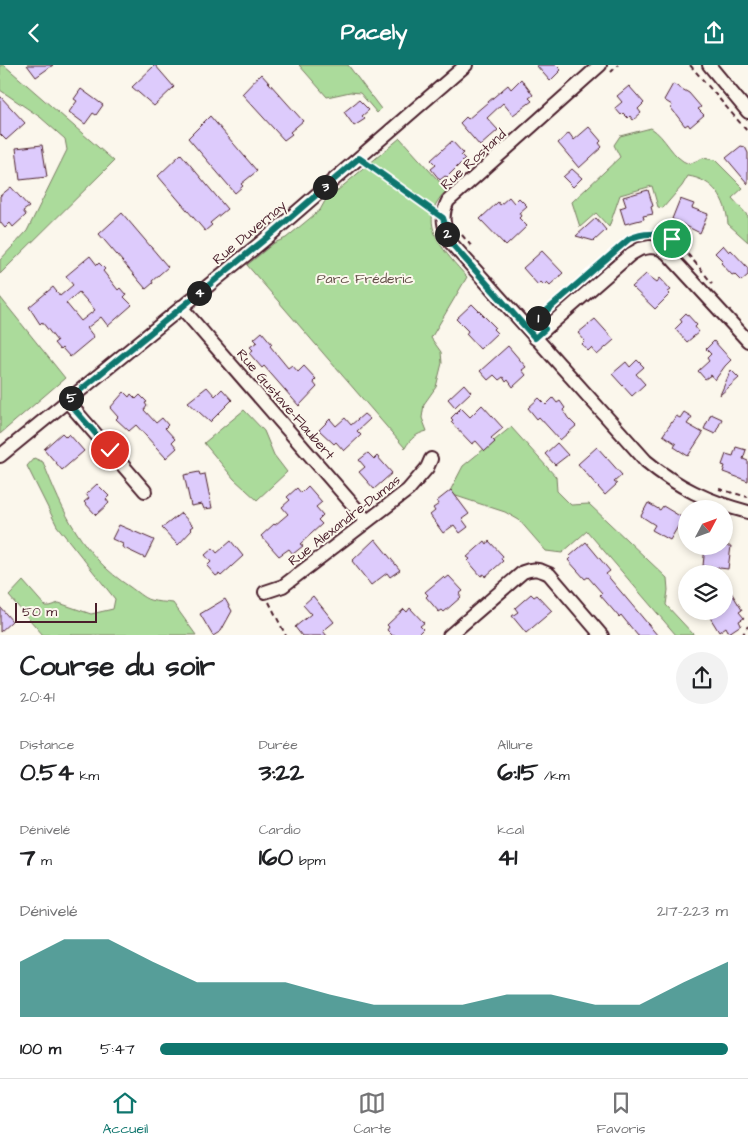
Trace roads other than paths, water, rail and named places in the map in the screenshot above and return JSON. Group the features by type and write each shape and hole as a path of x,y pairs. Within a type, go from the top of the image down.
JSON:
{"street":[{"name":"Rue Duvernay","path":"0,456 269,236 466,65"},
{"path":"709,65 748,112"},
{"name":"Rue Rostand","path":"540,334 451,243 443,218 443,211 448,201 606,68"},
{"path":"748,341 674,259 659,248 650,247 640,249 631,254 540,334 632,445 660,473 699,496 748,512"},
{"name":"Rue Gustave-Flaubert","path":"181,307 367,521"},
{"path":"67,401 145,491"},
{"name":"Rue Alexandre-Dumas","path":"265,592 283,586 408,490 427,468 431,459"},
{"path":"448,635 523,572 539,569 549,573 602,635"}],"park label":[{"name":"Parc Fréderic","path":"365,278"}]}
